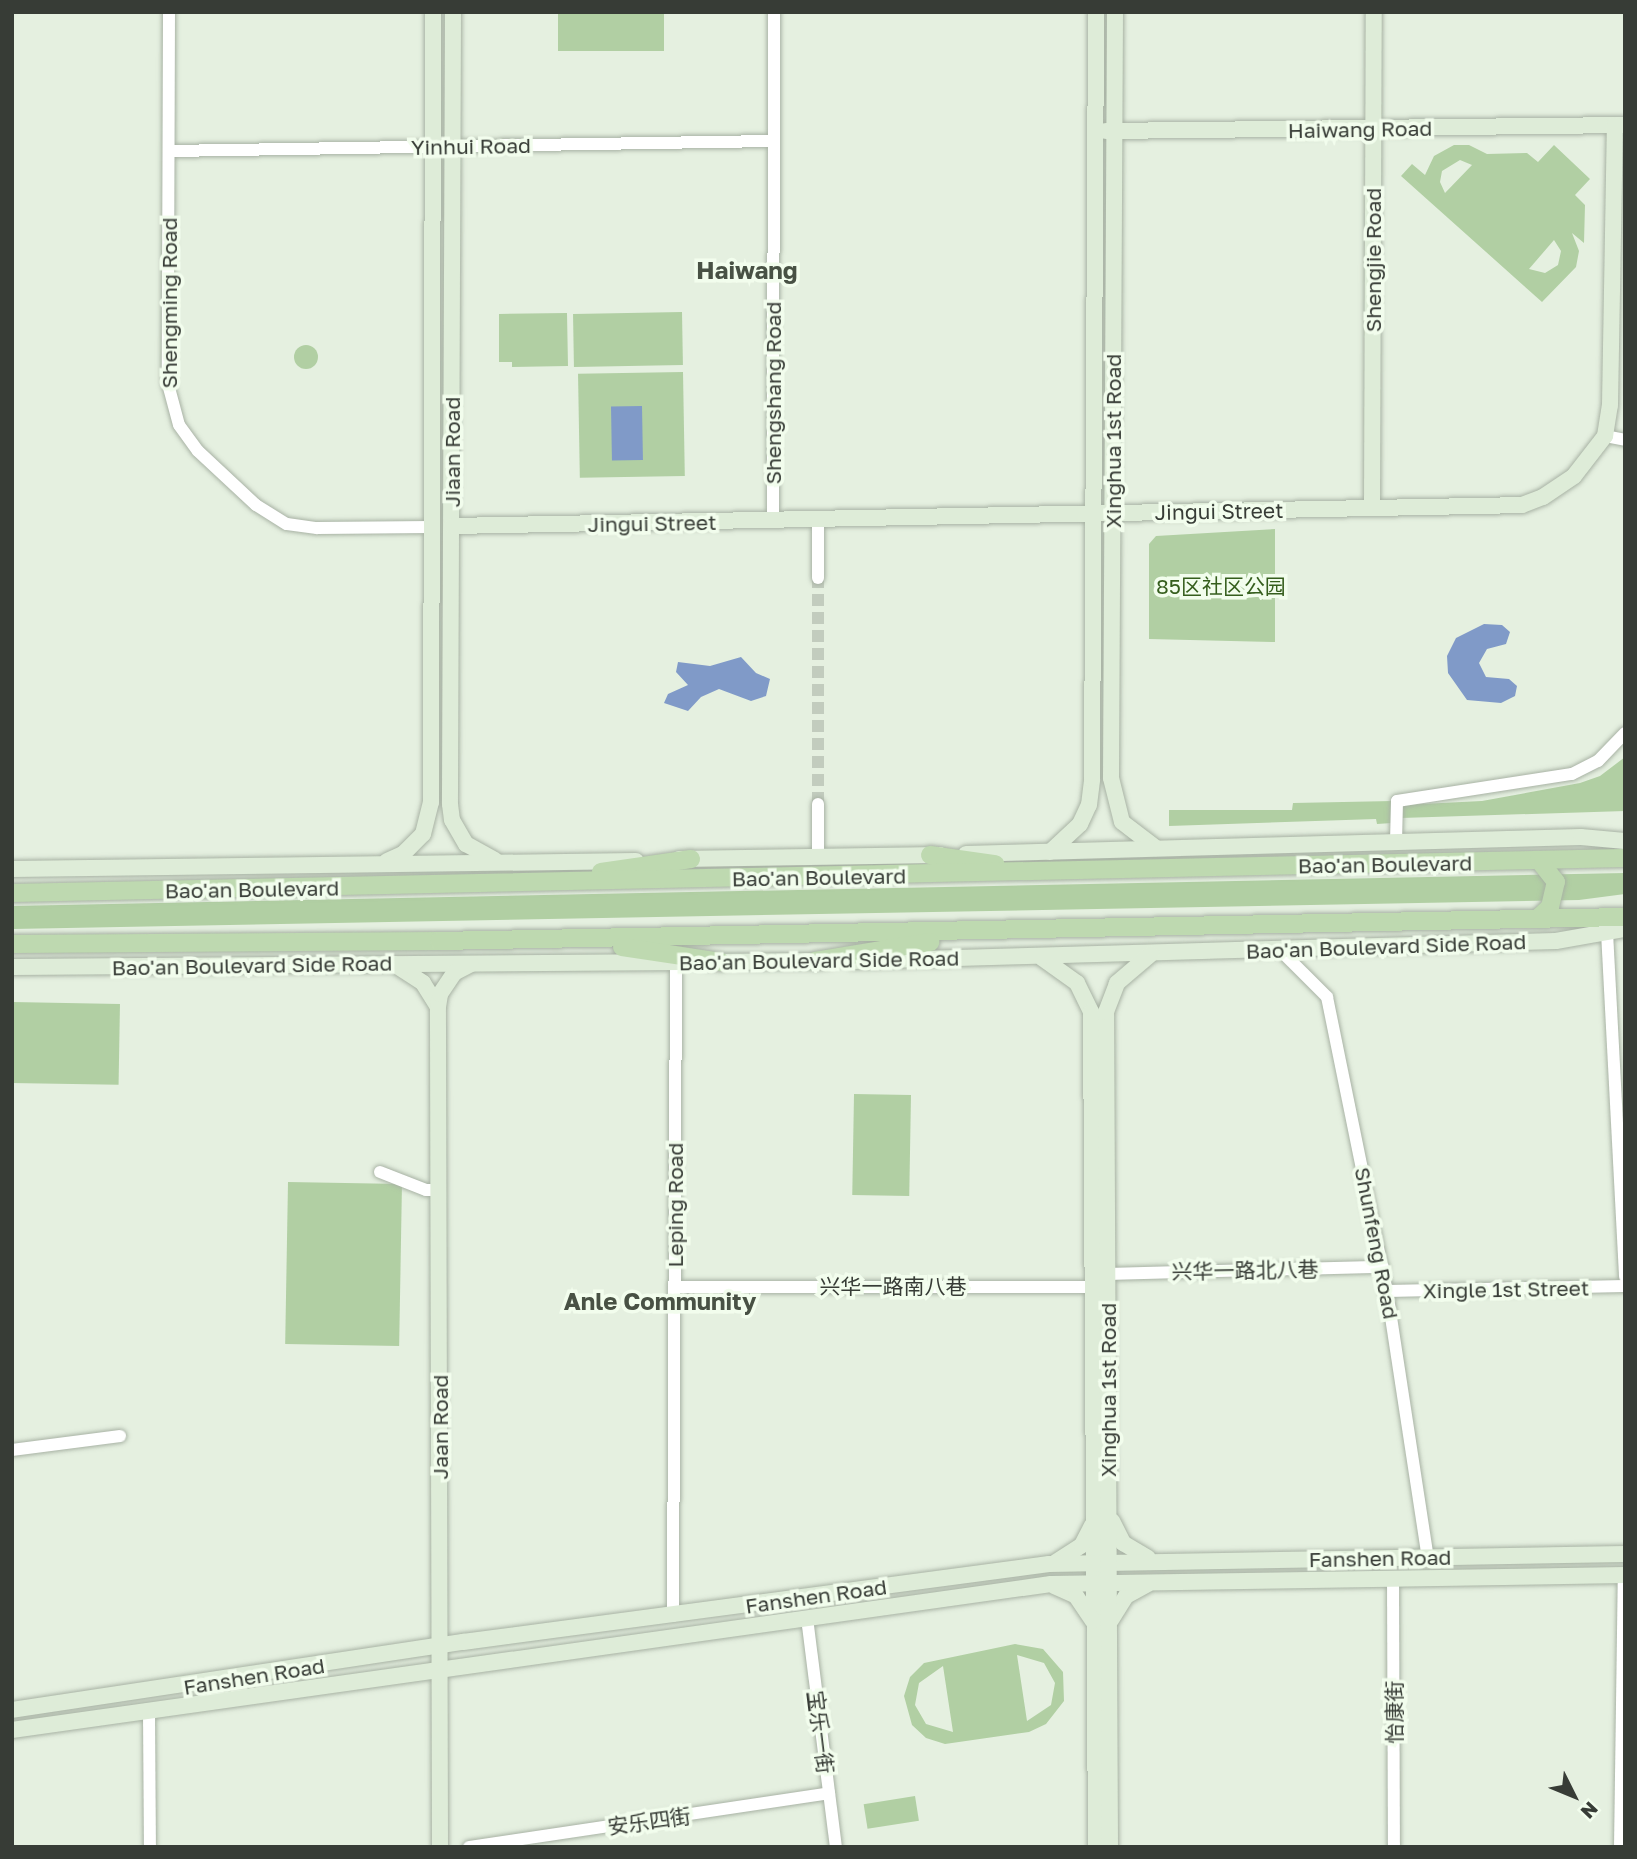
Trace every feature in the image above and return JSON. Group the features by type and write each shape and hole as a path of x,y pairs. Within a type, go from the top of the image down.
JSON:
{"main road":[{"name":"Jiaan Road","path":"379,865 415,845 428,820 432,527 433,12"},
{"name":"Jiaan Road","path":"453,12 452,820 466,844 483,857 504,863"},
{"name":"Xinghua 1st Road","path":"1050,852 1080,824 1091,797 1096,12"},
{"name":"Xinghua 1st Road","path":"1115,12 1112,787 1122,822 1131,833 1158,849"},
{"name":"Shengjie Road","path":"1372,508 1374,12"},
{"name":"Haiwang Road","path":"1096,131 1620,125"},
{"path":"1605,436 1610,405 1620,125"},
{"name":"Jingui Street","path":"452,526 773,522 1094,512 1522,505 1543,497 1573,476 1605,436"},
{"path":"431,617 443,627 451,615"},
{"path":"12,869 930,855 1581,837 1625,841"},
{"path":"930,855 1054,872"},
{"name":"Bao'an Boulevard","path":"12,893 1625,858"},
{"path":"520,883 691,859"},
{"path":"1537,919 1550,907 1556,882 1539,860"},
{"path":"12,944 521,939 1625,917"},
{"name":"Bao'an Boulevard Side Road","path":"12,967 1040,957 1556,940 1625,929"},
{"path":"815,961 890,946 1038,930"},
{"path":"521,939 668,951 721,962"},
{"name":"Xinghua 1st Road","path":"1101,1506 1107,1274 1106,1012 1117,982 1153,953"},
{"name":"Xinghua 1st Road","path":"1040,957 1077,983 1091,1012 1093,1287 1102,1582 1109,1640 1110,1847"},
{"path":"438,1007 440,994 454,974 474,963"},
{"path":"392,964 423,983 438,1007"},
{"name":"Jaan Road","path":"438,1007 440,1847"},
{"path":"1101,1506 1123,1544 1139,1555 1161,1561"},
{"path":"1034,1567 1075,1552 1088,1537 1101,1506"},
{"name":"Fanshen Road","path":"12,1710 440,1646 1034,1567 1102,1562 1625,1554"},
{"name":"Fanshen Road","path":"12,1730 149,1713 440,1668 1037,1585 1624,1575"},
{"path":"1109,1640 1114,1611 1126,1595 1163,1581"},
{"name":"Xinghua 1st Road","path":"1096,1847 1095,1626 1102,1582"},
{"path":"1037,1585 1057,1587 1076,1596 1095,1626"}],"street":[{"name":"Shengming Road","path":"169,12 168,384 172,406 185,435 256,505 287,524 317,528 432,527"},
{"name":"Shengshang Road","path":"773,522 774,12"},
{"name":"Yinhui Road","path":"169,151 774,141"},
{"path":"1605,436 1625,440"},
{"path":"818,521 818,578"},
{"path":"1396,842 1397,801 1573,774 1586,770 1625,733"},
{"path":"818,804 818,856"},
{"path":"1607,932 1625,1277"},
{"name":"Shunfeng Road","path":"1279,949 1326,997 1383,1267 1428,1558"},
{"name":"Leping Road","path":"673,1616 676,962"},
{"path":"380,1172 426,1190 440,1190"},
{"name":"兴华一路北八巷","path":"1107,1274 1383,1267"},
{"path":"1093,1287 1107,1274"},
{"name":"Xingle 1st Street","path":"1387,1291 1625,1286"},
{"name":"兴华一路南八巷","path":"675,1287 1093,1287"},
{"path":"12,1450 120,1436"},
{"path":"1620,1847 1624,1575"},
{"name":"怡康街","path":"1393,1578 1394,1847"},
{"name":"宝乐一街","path":"807,1618 836,1847"},
{"path":"149,1713 150,1847"},
{"name":"安乐四街","path":"469,1847 829,1793"}],"green space":[{"path":"558,12 664,12 664,51 558,51"},
{"path":"1454,145 1469,145 1487,154 1527,153 1538,162 1554,145 1590,179 1575,195 1585,205 1584,243 1572,233 1579,251 1576,267 1542,302 1401,176 1412,164 1425,175 1434,156","holes":["1460,160 1472,165 1445,193 1440,182 1442,171","1554,240 1561,251 1558,265 1545,273 1529,269"]},
{"path":"682,312 683,365 574,367 573,314"},
{"path":"567,313 568,366 512,367 512,362 499,362 499,314"},
{"path":"306,345 317,352 318,357 311,368 306,369 295,362 294,357 301,346"},
{"path":"683,372 685,476 580,478 578,374"},
{"name":"85区社区公园","path":"1275,529 1275,642 1149,639 1149,544 1156,536"},
{"path":"1625,757 1625,811 1401,818 1401,805 1482,801 1580,783 1600,776"},
{"path":"1393,801 1392,823 1377,824 1376,819 1169,826 1169,810 1292,810 1293,803"},
{"path":"1625,873 1625,894 1579,900 12,929 12,906"},
{"path":"12,1002 120,1004 119,1085 12,1083"},
{"path":"854,1094 911,1095 909,1196 852,1195"},
{"path":"288,1182 402,1184 399,1346 285,1344"},
{"path":"1015,1644 1043,1649 1063,1672 1064,1701 1046,1724 1029,1732 945,1744 926,1738 912,1725 904,1696 910,1677 924,1663","holes":["1017,1655 1044,1663 1055,1683 1051,1705 1027,1721","943,1666 953,1732 926,1724 915,1705 919,1683"]},
{"path":"915,1796 919,1821 868,1829 864,1804"}],"water":[{"path":"642,406 643,460 612,461 611,407"},
{"path":"1484,624 1502,625 1510,632 1506,644 1487,649 1479,663 1486,677 1509,679 1517,686 1515,696 1501,703 1467,700 1448,673 1447,656 1456,638"},
{"path":"741,657 756,673 770,679 766,696 751,701 719,689 701,697 688,711 664,703 668,694 688,685 676,672 678,662 710,666"}],"tunnel":[{"path":"818,578 818,804"}],"district":[{"name":"Haiwang","path":"747,270"},
{"name":"Anle Community","path":"660,1301"}]}
